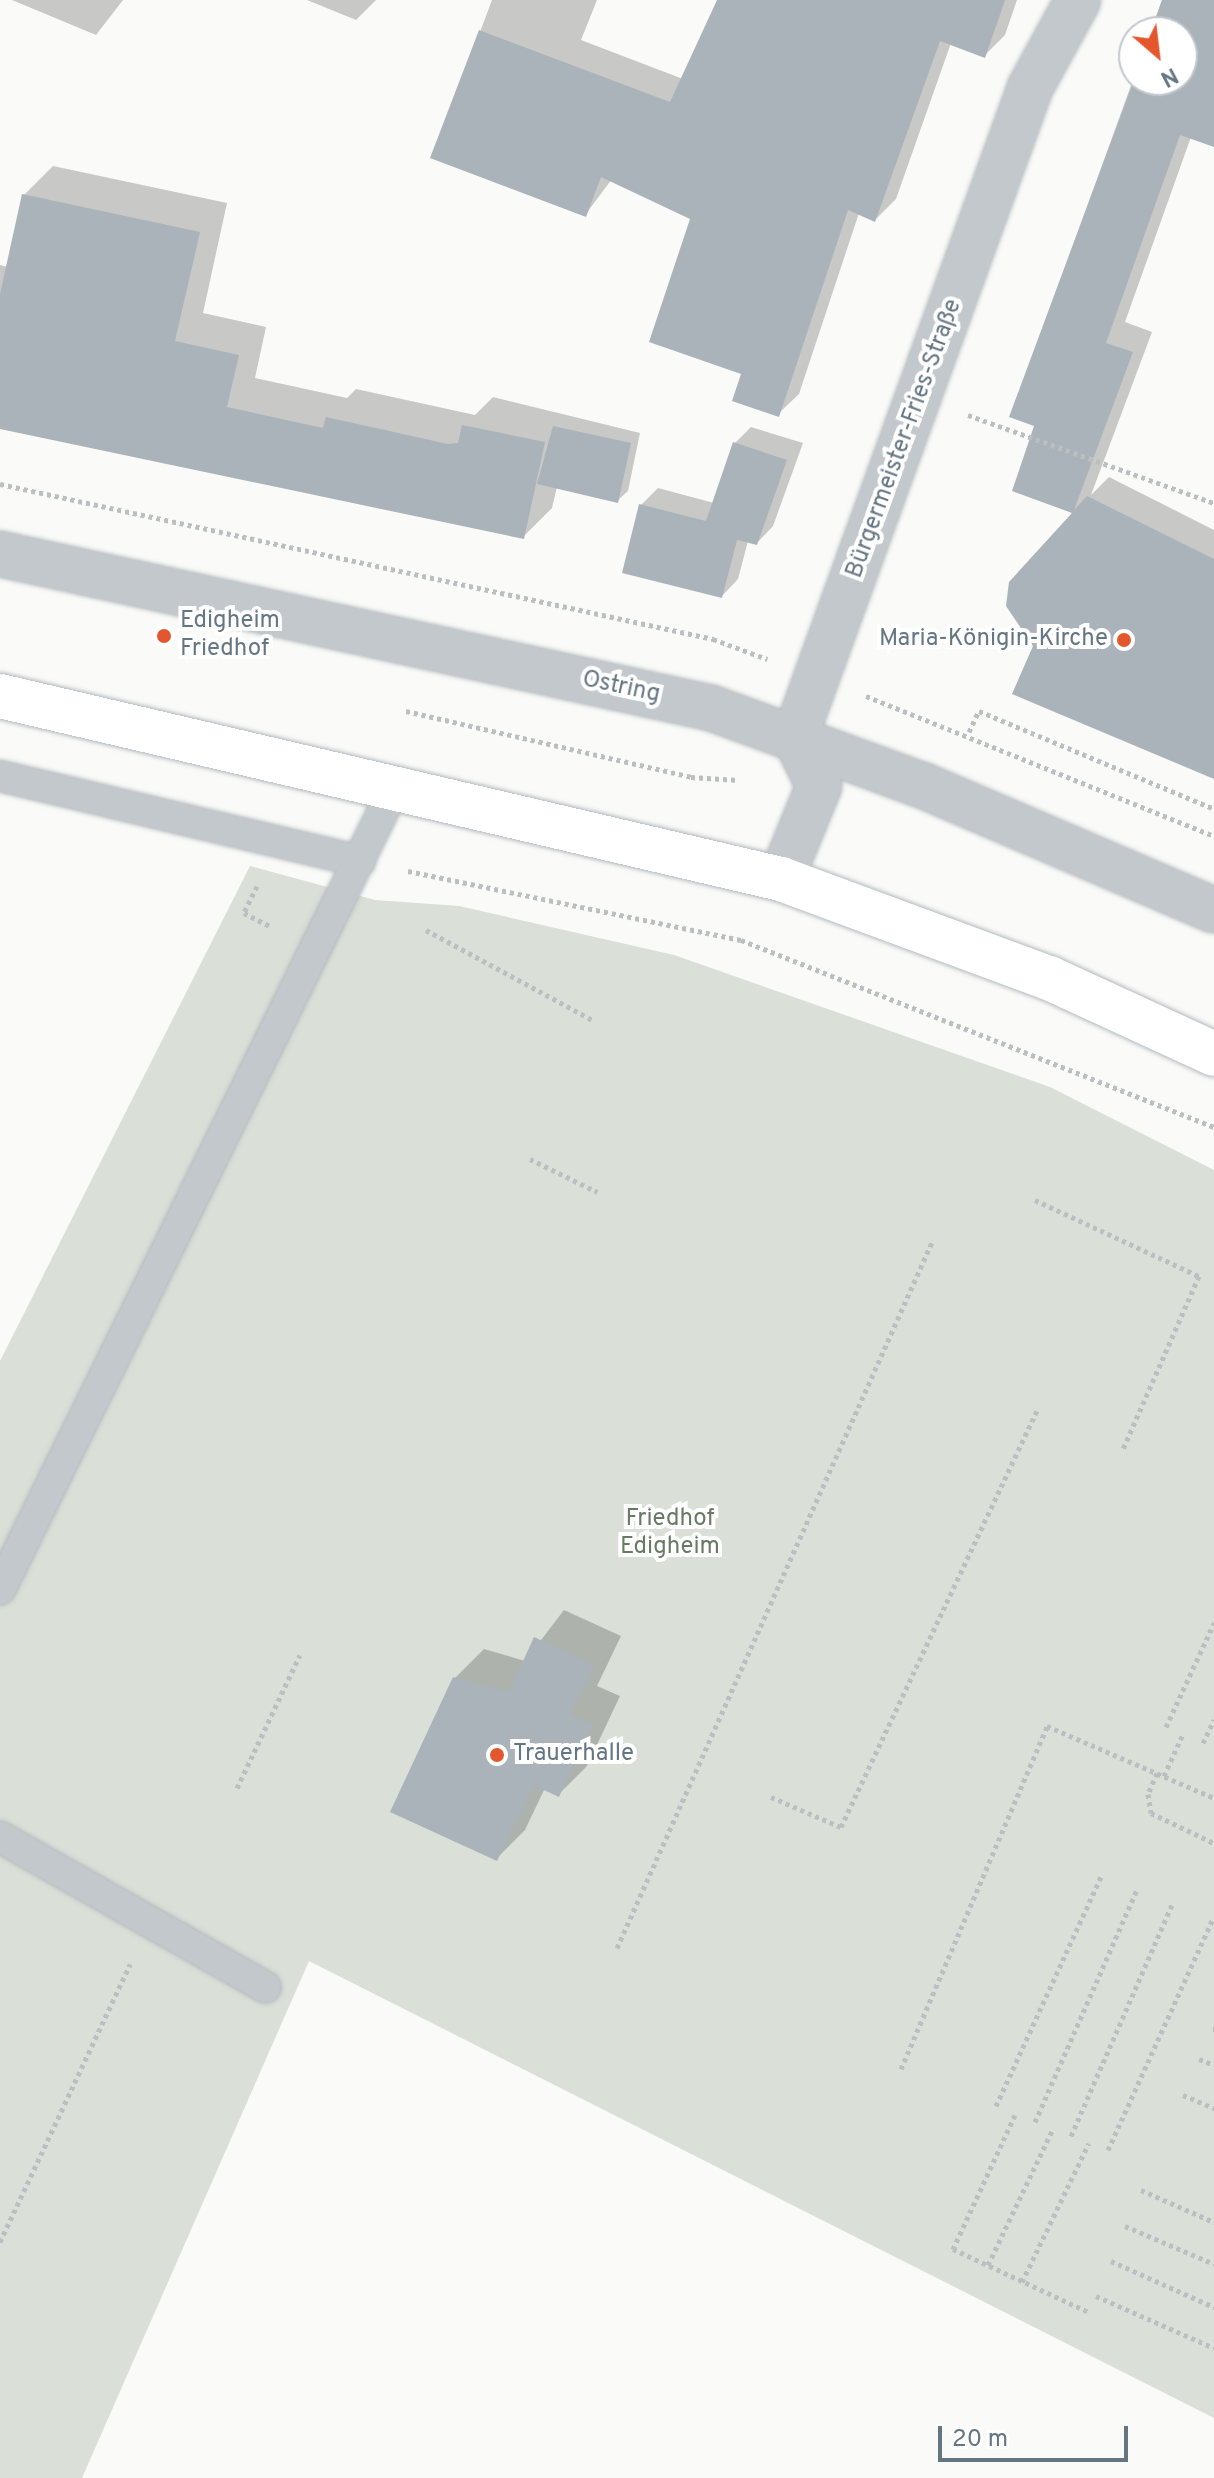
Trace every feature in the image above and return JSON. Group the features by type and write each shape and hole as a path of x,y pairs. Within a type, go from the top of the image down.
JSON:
{"street":[{"name":"Bürgermeister-Fries-Straße","path":"795,737 922,398 1030,88 1078,0"},
{"name":"Ostring","path":"0,554 711,708 795,737 1214,910"},
{"path":"0,696 396,785 781,879 1049,978 1214,1054"},
{"path":"781,879 819,786 795,737"}],"lane":[{"path":"0,776 360,861"},
{"path":"0,1589 396,785"},
{"path":"0,1837 265,1987"}],"path":[{"path":"922,398 1214,503"},
{"path":"406,711 691,777 819,786"},
{"path":"969,732 979,711 1214,809"},
{"path":"360,861 741,940 1214,1127"},
{"path":"426,930 594,1021"},
{"path":"530,1159 597,1192"},
{"path":"1035,1200 1199,1276 1123,1449"},
{"path":"617,1948 932,1242"},
{"path":"771,1797 841,1827 1037,1411"},
{"path":"1166,1727 1214,1623"},
{"path":"237,1788 300,1655"},
{"path":"1203,1743 1214,1719"},
{"path":"901,2069 1047,1726 1214,1798"},
{"path":"1183,1734 1148,1794 1151,1813 1214,1843"},
{"path":"996,2106 1102,1875"},
{"path":"1035,2122 1137,1890"},
{"path":"1071,2136 1172,1905"},
{"path":"1108,2150 1212,1921"},
{"path":"0,2242 149,1923"},
{"path":"1199,2059 1214,2065"},
{"path":"1183,2095 1214,2108"},
{"path":"1015,2115 953,2249 1089,2312"},
{"path":"988,2266 1053,2129"},
{"path":"1022,2282 1089,2143"},
{"path":"1141,2190 1214,2222"},
{"path":"1125,2226 1214,2264"},
{"path":"1111,2261 1214,2307"},
{"path":"1096,2296 1214,2348"}],"green space":[{"name":"Friedhof Edigheim","path":"250,866 375,900 459,906 674,955 1050,1087 1214,1170 1214,2418 309,1961 82,2478 0,2478 0,1361"}],"building":[{"path":"717,0 1005,0 985,58 940,41 875,222 848,210 779,417 732,401 741,374 649,342 690,219 601,177 586,217 430,158 479,30 670,102"},
{"path":"1162,0 1214,0 1214,147 1180,135 1106,343 1133,352 1074,510 1087,496 1214,559 1214,779 1012,694 1033,646 1006,606 1009,582 1072,513 1012,491 1034,426 1009,417 1128,96 1198,96 1198,16 1156,16"},
{"path":"22,194 200,232 175,341 239,355 227,407 323,428 326,417 448,444 458,443 462,425 545,442 524,539 0,429 0,294"},
{"path":"553,426 631,443 618,503 537,484"},
{"path":"733,442 787,460 757,545 737,540 722,598 622,573 639,504 706,521"},
{"name":"Trauerhalle","path":"534,1637 594,1665 570,1715 592,1725 559,1797 533,1785 497,1861 390,1812 453,1677 509,1692"}],"place":[{"name":"Edigheim Friedhof","path":"164,636"},
{"name":"Maria-Königin-Kirche","path":"1124,640"},
{"name":"Trauerhalle","path":"497,1755"}]}
